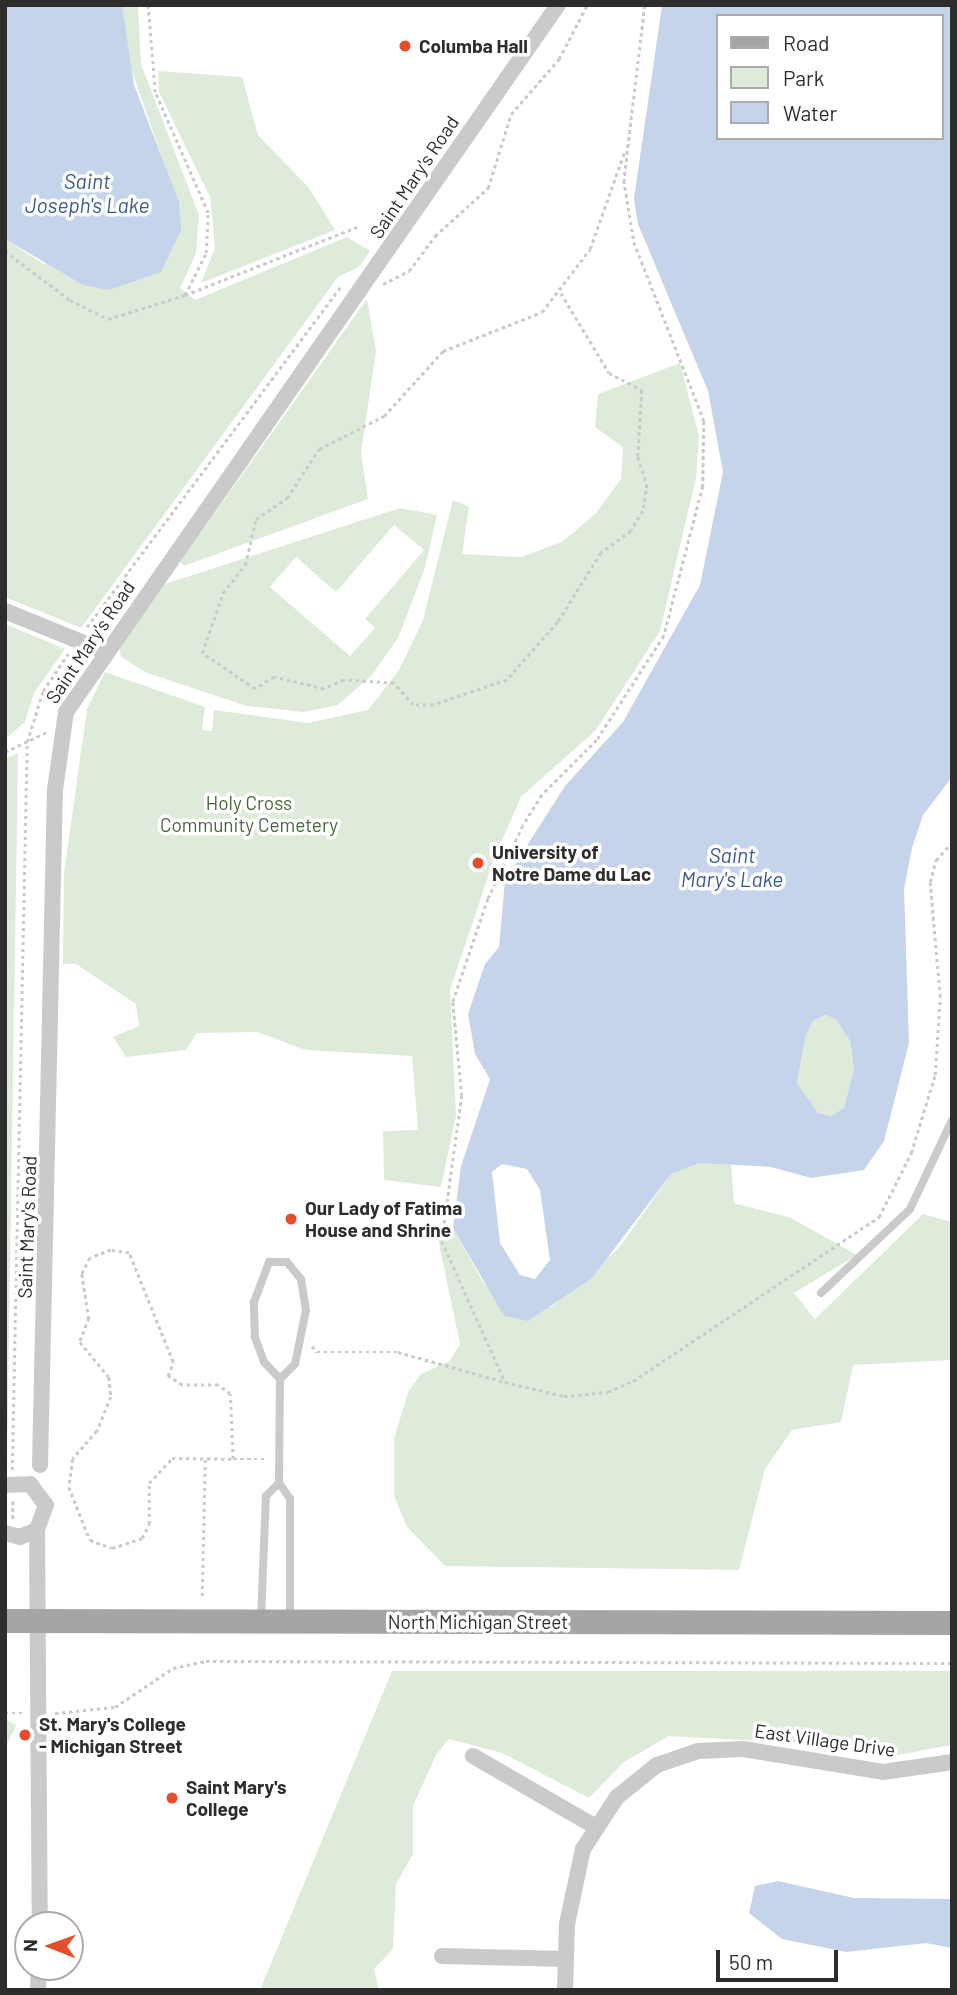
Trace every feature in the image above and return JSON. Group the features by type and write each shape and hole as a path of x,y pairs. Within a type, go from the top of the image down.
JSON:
{"main road":[{"name":"North Michigan Street","path":"5,1621 952,1623"}],"street":[{"name":"Saint Mary's Road","path":"40,1911 40,1621 37,1530 46,1514 38,1489 46,1441 40,1429 61,729 106,652 558,5"},
{"path":"5,611 106,652"},
{"path":"9,1483 38,1489"},
{"path":"9,1534 37,1530"},
{"name":"East Village Drive","path":"565,1990 565,1959 573,1883 594,1826 636,1779 698,1751 779,1751 883,1772 952,1762"},
{"path":"473,1756 594,1826"},
{"path":"442,1956 565,1959"}],"lane":[{"path":"821,1293 910,1209 952,1120"},
{"path":"280,1379 264,1362 255,1337 254,1302 269,1262 288,1262 301,1279 303,1338 295,1364 280,1379 278,1460 279,1483 290,1499 290,1622"},
{"path":"261,1621 266,1496 279,1483"}],"path":[{"path":"148,5 155,92 208,213 206,253 185,295"},
{"path":"381,284 409,271 435,236 488,188 511,114 559,59 587,5"},
{"path":"561,293 609,373 642,390 638,457 647,484 643,511 631,531 601,553 558,622 507,680 433,705 413,705 394,683 344,680 324,689 274,677 255,690 202,653 223,593 245,565 256,519 287,498 319,449 384,416 443,351 542,312 561,293 590,248 625,150 645,5"},
{"path":"505,1382 442,1241 462,1095 453,1002 488,899 523,826 542,795 597,740 664,636 703,486 704,421 634,242 625,150"},
{"path":"5,251 70,300 108,318 185,295 357,227"},
{"path":"86,629 347,278"},
{"path":"9,1534 27,741 43,691 72,650"},
{"path":"5,752 61,729"},
{"path":"303,1338 317,1352 398,1352 505,1382 588,1396 633,1381 879,1217 911,1153 937,1066 940,997 930,882 936,860 952,842"},
{"path":"233,1459 230,1394 218,1385 182,1385 168,1376 173,1362 129,1253 111,1250 90,1258 82,1274 89,1318 80,1342 109,1377 111,1397 97,1431 73,1459 69,1487 77,1521 100,1548 142,1538 156,1471 172,1458 278,1460"},
{"path":"202,1597 205,1458"},
{"path":"52,1713 114,1707 173,1668 206,1661 952,1663"},
{"path":"5,1713 32,1713"}],"green space":[{"path":"122,5 138,5 141,64 199,215 196,254 180,288 195,300 347,237 370,251 359,267 338,277 81,628 5,597 5,239 45,265 166,169 126,54"},
{"path":"158,71 242,77 258,135 309,188 335,230 201,283 215,248 210,197 159,92"},
{"path":"367,299 376,351 361,453 368,499 184,566 180,562"},
{"name":"Holy Cross Community Cemetery","path":"680,363 699,436 696,478 660,631 596,730 521,797 495,856 450,990 456,1116 441,1187 384,1180 383,1131 418,1130 412,1056 306,1050 257,1032 197,1033 186,1050 126,1057 113,1037 139,1026 136,1004 76,964 63,964 64,873 87,709 105,672 205,707 202,730 212,731 214,710 308,723 368,710 399,670 423,620 453,500 469,507 462,554 521,557 562,542 596,513 621,479 623,447 595,427 598,394"},
{"path":"400,508 437,515 425,568 398,638 372,675 338,705 304,712 247,706 147,673 121,657 119,647 165,584","holes":["394,525 424,550 365,619 375,628 350,656 270,587 296,557 336,592"]},
{"path":"5,624 65,649 34,693 25,722 5,739"},
{"path":"18,753 7,1465 5,1466 5,759"},
{"path":"825,1015 836,1019 850,1041 854,1069 844,1109 831,1116 818,1113 797,1083 805,1039 813,1021"},
{"path":"731,1162 734,1203 791,1218 857,1255 794,1293 815,1319 923,1214 952,1222 952,1360 853,1365 841,1422 792,1430 765,1469 739,1570 445,1566 407,1527 394,1496 394,1438 409,1390 421,1374 450,1361 460,1344 438,1239 453,1228 484,1284 551,1307 619,1248 671,1174 700,1163"},
{"path":"392,1671 952,1671 952,1745 881,1758 834,1745 669,1736 624,1762 589,1798 502,1753 449,1739 436,1755 413,1806 413,1854 396,1884 393,1949 374,1969 379,1990 260,1990"},
{"path":"5,1719 17,1725 5,1748"}],"water":[{"name":"Saint Joseph's Lake","path":"5,5 122,5 134,85 179,202 181,230 161,272 109,290 83,285 5,239"},
{"name":"Saint Mary's Lake","path":"662,5 952,5 952,777 923,815 912,848 904,889 909,1043 884,1141 864,1170 811,1178 771,1167 700,1163 671,1174 592,1278 528,1321 504,1316 453,1228 461,1166 490,1079 475,1054 468,1014 485,964 499,947 505,880 565,786 623,722 700,585 723,472 708,391 638,224 634,199","holes":["825,1015 836,1019 850,1041 854,1069 844,1108 831,1116 818,1113 797,1083 805,1039 813,1021","502,1164 527,1169 540,1190 550,1260 535,1279 520,1275 500,1243 492,1172"]},
{"path":"778,1881 854,1898 952,1899 952,1948 926,1943 846,1952 782,1939 749,1913 755,1886"}],"place":[{"name":"Columba Hall","path":"405,46"},
{"name":"University of Notre Dame du Lac","path":"478,863"},
{"name":"Our Lady of Fatima House and Shrine","path":"291,1219"},
{"name":"St. Mary's College - Michigan Street","path":"25,1735"},
{"name":"Saint Mary's College","path":"172,1798"}]}
